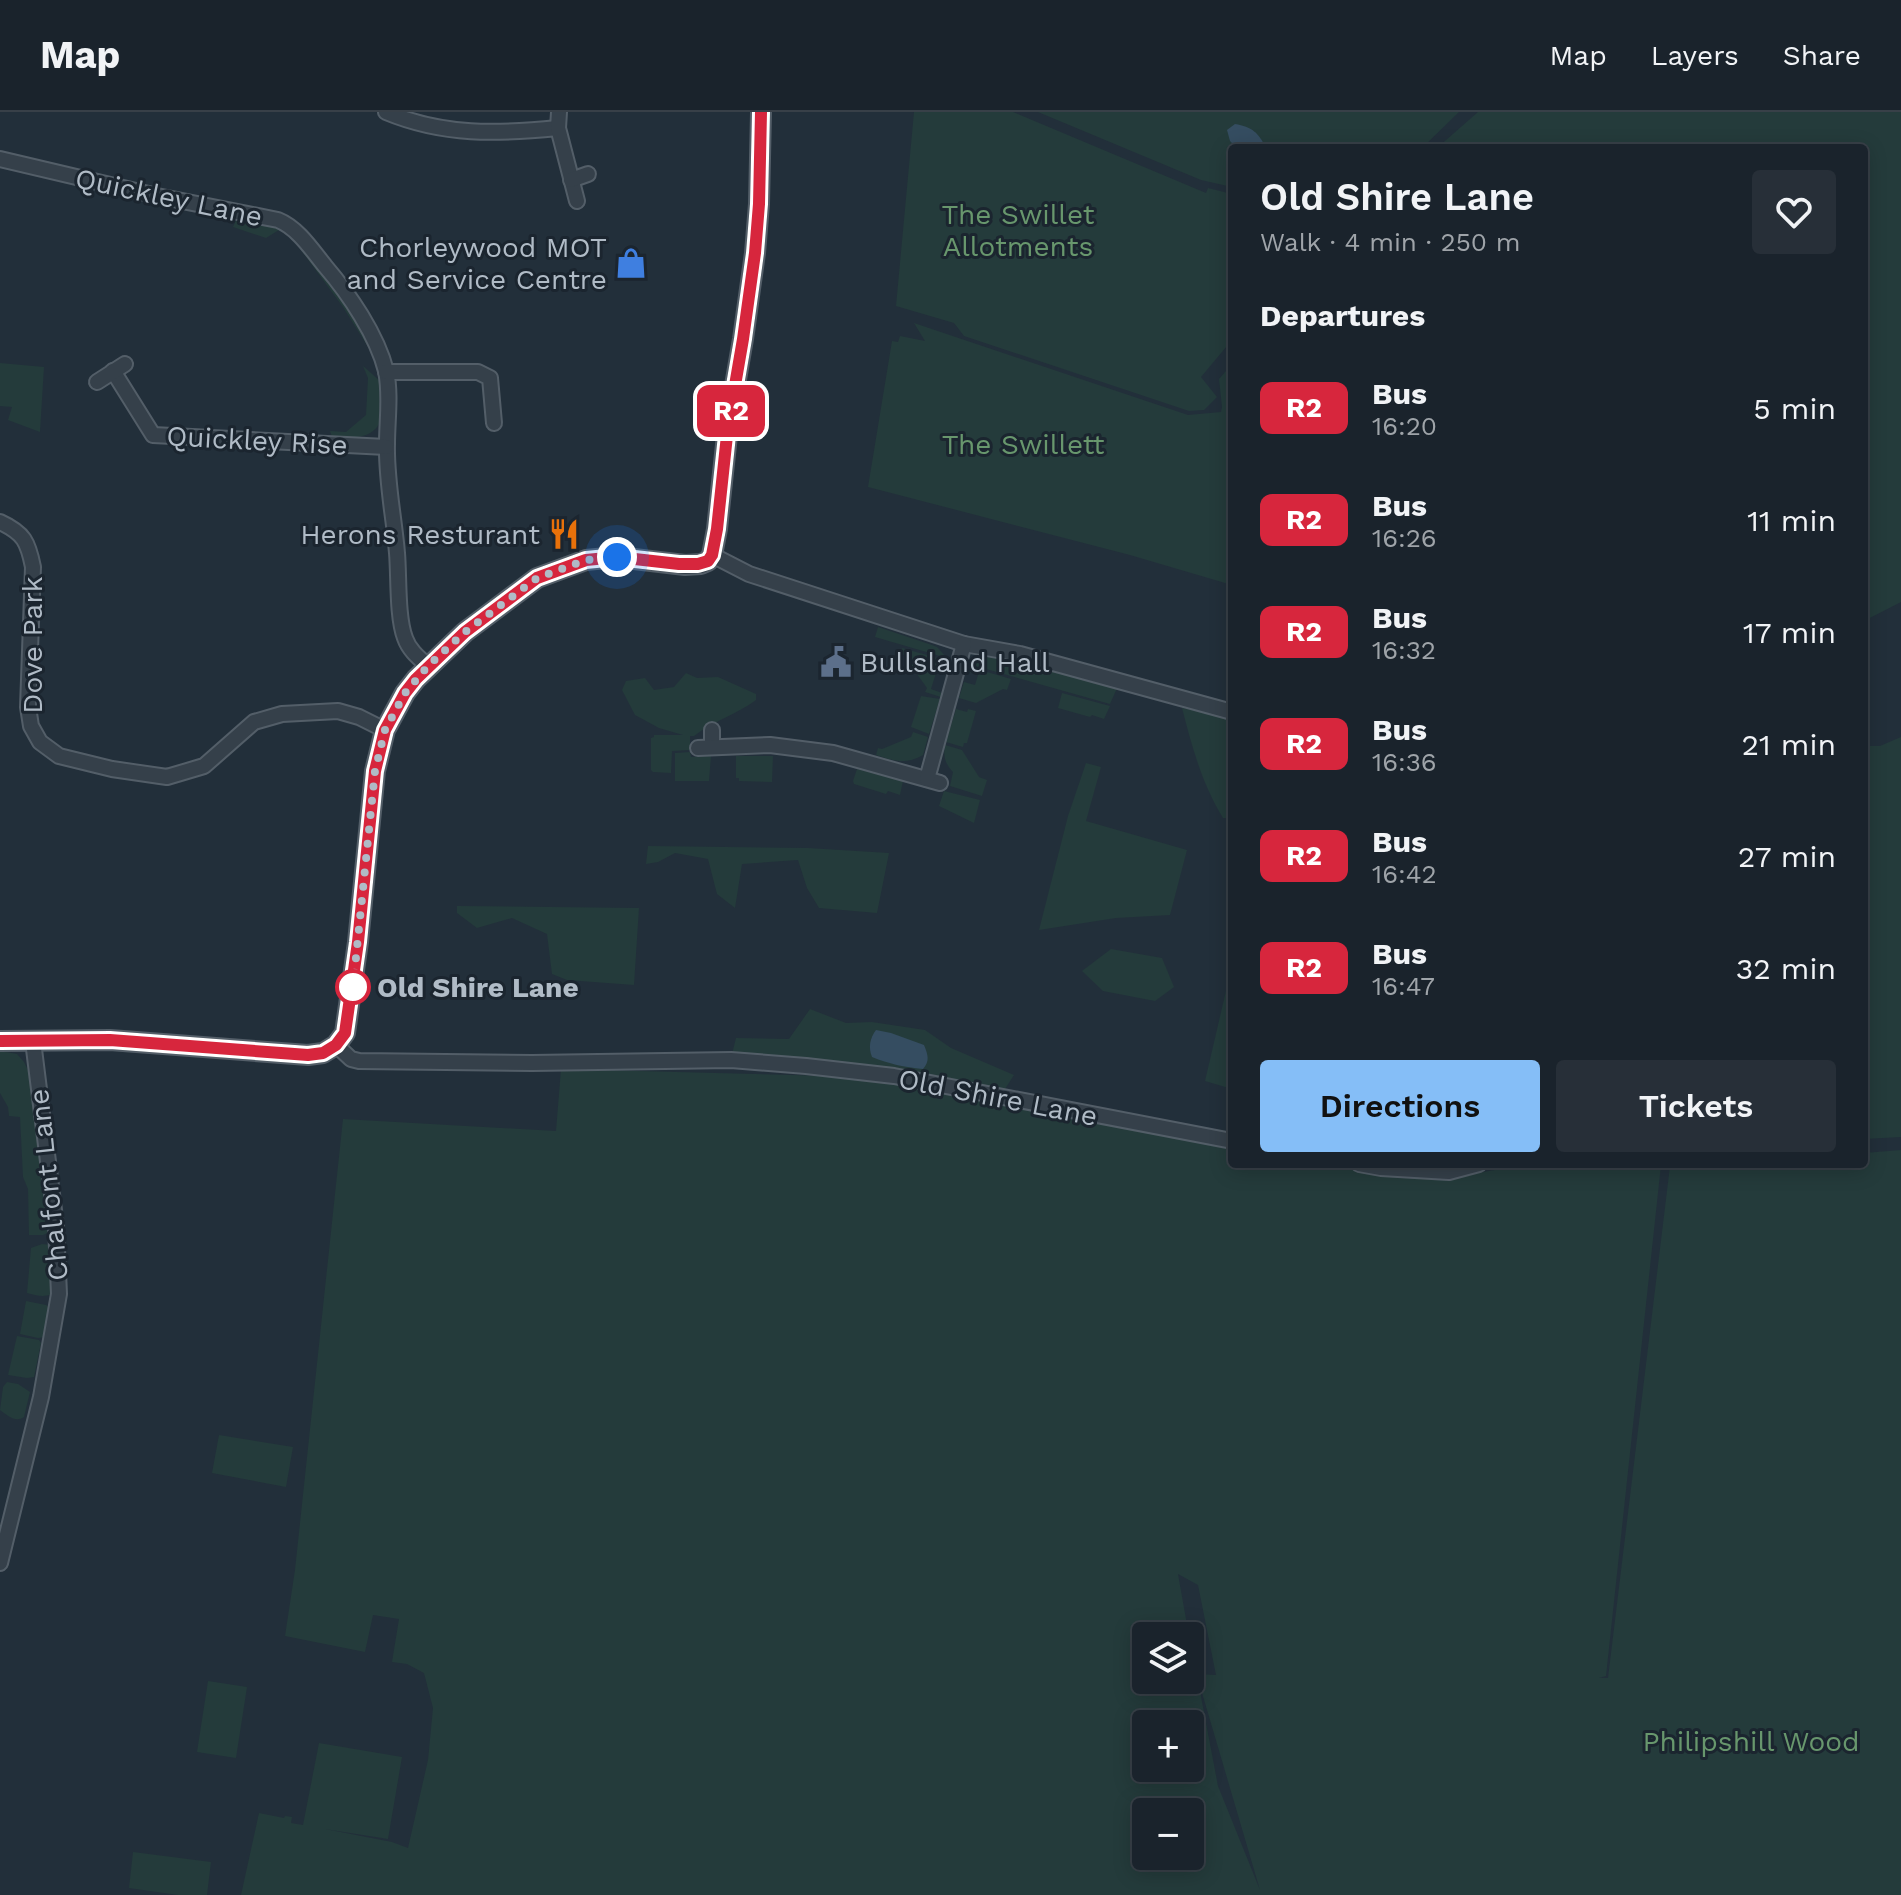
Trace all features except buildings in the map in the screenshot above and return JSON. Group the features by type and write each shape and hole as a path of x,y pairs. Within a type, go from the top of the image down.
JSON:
{"street":[{"path":"386,112 450,131 507,133 558,128"},
{"path":"559,112 558,128 577,201"},
{"path":"0,1041 110,1040 308,1055 323,1053 336,1045 345,1033 347,1024 375,771 385,730 405,693 428,666 465,632 537,578 586,560 617,557 698,564 708,561 712,555 755,253 761,112"},
{"name":"Quickley Lane","path":"0,159 286,223 323,263 349,297 374,339 386,372 386,447 404,636 411,650 428,666"},
{"path":"571,180 588,174"},
{"name":"Quickley Rise","path":"97,382 119,368 153,435 386,447"},
{"path":"386,372 478,372 490,378 494,423"},
{"name":"Dove Park","path":"0,522 17,530 29,546 33,567 28,707 31,726 40,742 59,756 112,769 167,777 204,766 254,722 282,714 338,711 385,730"},
{"path":"712,555 749,574 964,644 1046,661 1228,711"},
{"path":"712,730 705,748 770,745 833,753 934,781 964,644"},
{"name":"Chalfont Lane","path":"0,1563 41,1397 59,1294 56,1224 33,1041"},
{"name":"Old Shire Lane","path":"336,1045 351,1059 359,1061 532,1063 731,1060 806,1066 894,1076 1228,1140"},
{"path":"1381,1168 1449,1172 1464,1168"}],"green space":[{"name":"The Swillet Allotments","path":"914,112 1013,112 1206,193 1208,188 1228,193 1228,345 1201,377 1217,397 1204,410 1189,411 964,336 954,323 896,306"},
{"path":"1038,112 1459,112 1426,144 1228,144 1228,186 1201,180"},
{"path":"1478,112 1901,112 1901,602 1868,619 1868,144 1442,144"},
{"path":"237,218 278,226 298,240 347,305 373,349 370,350 343,307 286,233 279,230 266,238 233,227"},
{"name":"The Swillett","path":"914,323 1188,415 1221,412 1219,379 1228,369 1228,584 868,487 892,341 898,342 900,336 925,341"},
{"path":"0,363 44,367 40,432 8,420 12,407 0,406"},
{"path":"363,366 380,381 380,421 366,435 332,437 330,431 346,432 366,415 368,378"},
{"path":"878,627 937,647 947,658 875,637"},
{"path":"902,648 948,661 947,671 937,670 931,689 942,693 941,697 925,692 927,688 909,663 911,657 900,654"},
{"path":"987,657 1118,686 1110,704 972,665 978,659"},
{"path":"970,667 1011,679 1007,690 1003,689 976,703 959,698 964,682 975,685 978,675 969,672"},
{"path":"686,673 697,678 718,677 756,694 756,700 690,736 690,750 672,751 671,773 653,772 651,738 654,735 683,735 659,728 635,715 622,690 626,681 645,678 654,690 674,687"},
{"path":"1062,693 1110,706 1104,719 1090,717 1058,708"},
{"path":"921,696 940,699 929,734 911,727"},
{"path":"1182,708 1228,716 1228,818 1223,818 1209,792"},
{"path":"956,709 976,711 967,743 963,747 946,742"},
{"path":"913,732 928,737 923,755 900,761 876,755 878,748 911,737"},
{"path":"1901,737 1901,1137 1868,1139 1868,746 1880,746"},
{"path":"945,745 962,750 979,777 987,780 982,796 950,786 953,772 945,760"},
{"path":"690,752 691,757 711,756 709,781 675,781 675,753"},
{"path":"736,756 773,756 772,782 739,781 736,778"},
{"path":"1086,763 1101,767 1086,821 1187,850 1170,915 1116,918 1039,930 1068,816"},
{"path":"857,769 903,781 900,795 854,784"},
{"path":"944,791 980,800 974,823 939,806"},
{"path":"648,846 808,848 889,853 877,913 819,908 807,888 798,860 742,864 735,908 717,894 708,859 675,853 646,864"},
{"path":"457,906 639,908 634,985 567,980 552,974 547,934 512,918 477,928 457,913"},
{"path":"1111,949 1162,958 1174,987 1155,1001 1103,991 1082,971"},
{"path":"1228,982 1228,1088 1205,1081"},
{"path":"810,1009 846,1023 872,1022 925,1030 951,1048 1014,1075 1003,1092 845,1062 732,1054 736,1038 789,1039"},
{"path":"0,1051 17,1054 29,1072 50,1232 43,1235 29,1235 28,1189 23,1177 20,1117 9,1116 0,1093"},
{"name":"Philipshill Wood","path":"561,1069 869,1077 1228,1147 1228,1168 1359,1168 1438,1180 1506,1168 1661,1168 1606,1676 1599,1678 1608,1678 1670,1168 1868,1168 1868,1153 1901,1150 1901,1895 241,1895 259,1813 292,1817 291,1823 303,1825 319,1743 402,1757 388,1839 325,1829 408,1848 428,1760 433,1708 424,1673 407,1664 392,1662 399,1619 373,1615 365,1652 285,1636 295,1570 343,1119 556,1131"},
{"path":"51,1245 53,1272 51,1294 42,1296 27,1293 31,1248"},
{"path":"26,1301 50,1308 45,1337 20,1334"},
{"path":"17,1336 41,1343 34,1377 8,1375"},
{"path":"7,1382 18,1384 30,1392 21,1419 11,1418 0,1410 3,1387"},
{"path":"219,1435 293,1447 286,1487 212,1473"},
{"path":"208,1681 247,1687 236,1758 197,1752"},
{"path":"133,1852 211,1862 207,1895 178,1895 129,1888"}],"water":[{"path":"1235,124 1246,127 1254,131 1264,144 1233,144 1227,130"},
{"path":"876,1030 924,1045 928,1058 923,1069 872,1057 870,1043"}],"bus line":[{"name":"R2","path":"0,1041 110,1040 308,1055 323,1053 336,1045 345,1033 353,984 375,771 385,730 405,693 428,666 465,632 537,578 586,560 617,557 701,564 712,555 755,253 762,150 761,112"}],"place":[{"name":"Chorleywood MOT and Service Centre","path":"631,263"},
{"name":"Herons Resturant","path":"564,534"},
{"name":"Bullsland Hall","path":"836,662"},
{"name":"Old Shire Lane","path":"353,987"}],"route":[{"path":"353,987 375,771 385,730 405,693 428,666 465,632 537,578 586,560 617,557"}]}
